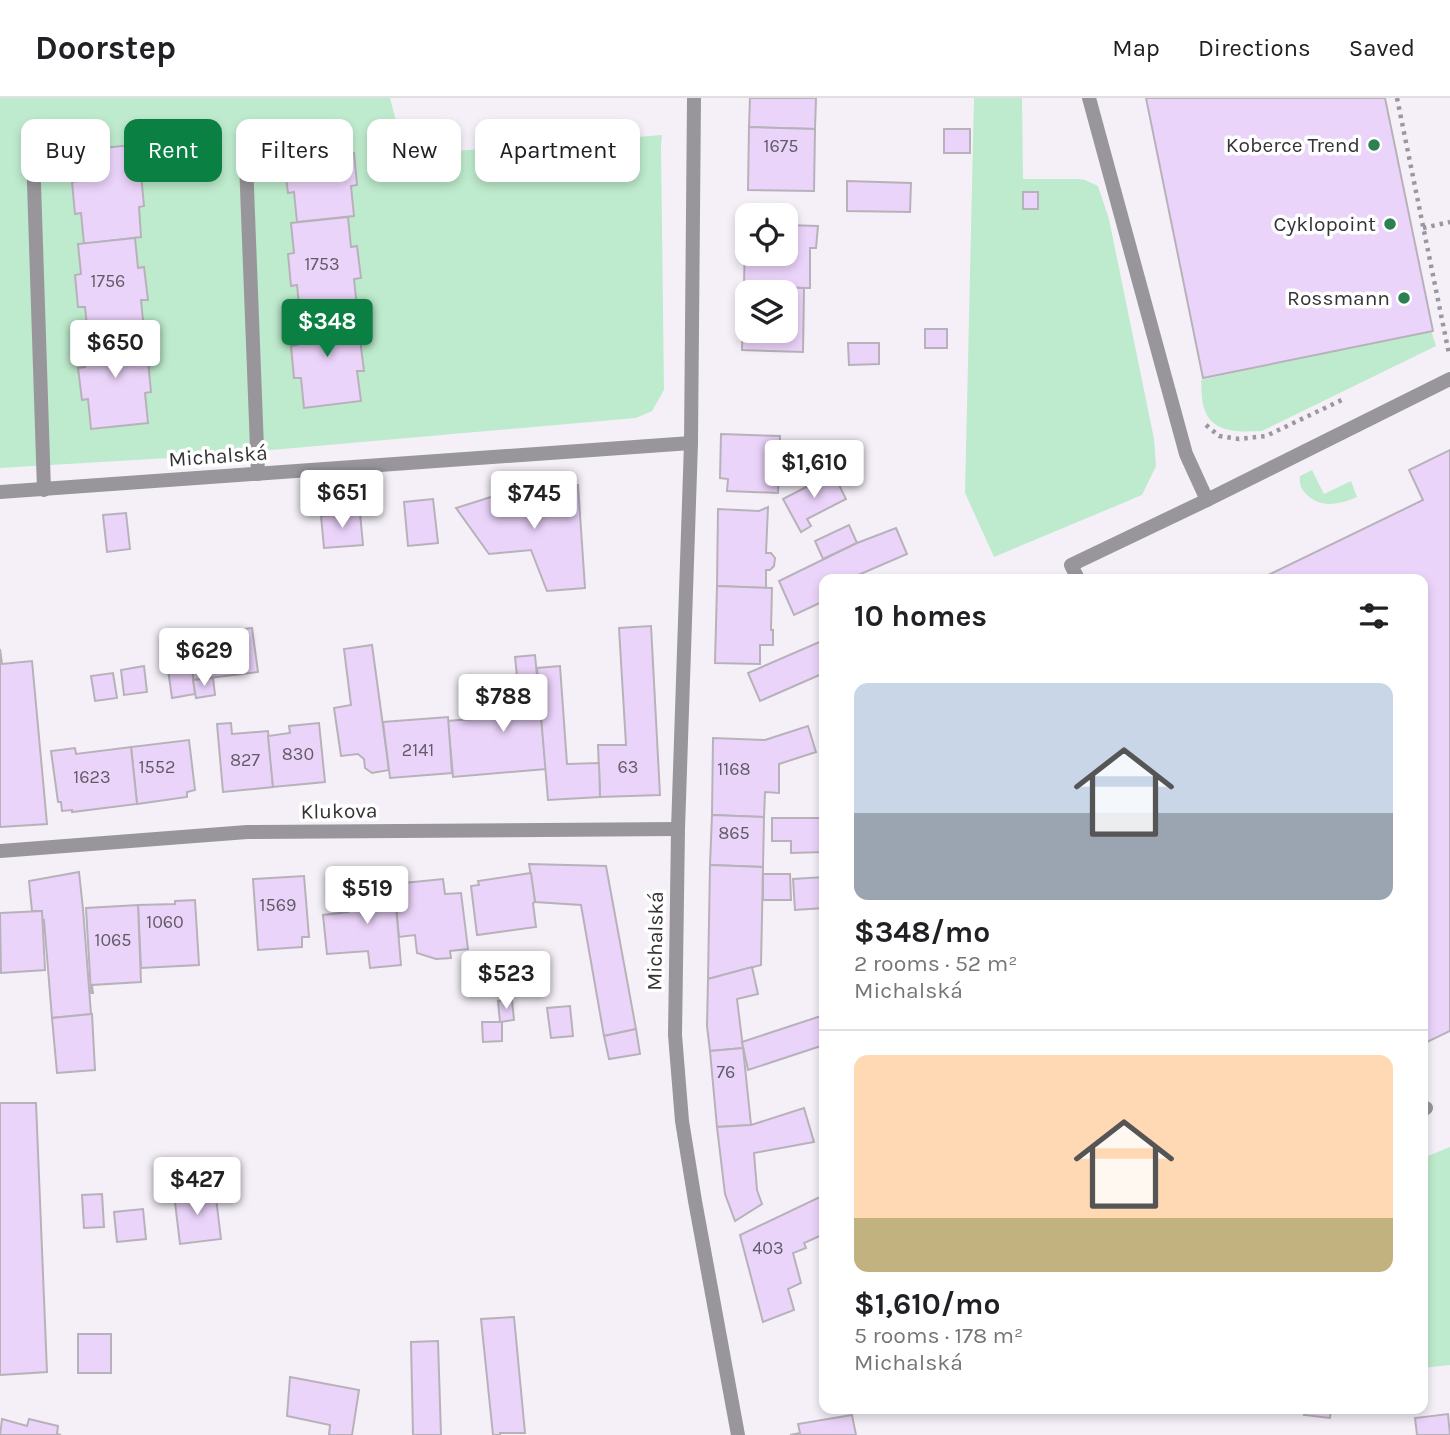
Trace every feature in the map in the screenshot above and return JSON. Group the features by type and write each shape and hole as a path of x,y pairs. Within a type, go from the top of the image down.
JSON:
{"street":[{"name":"Michalská","path":"694,98 691,443 678,829 675,1035 682,1121 738,1435"},
{"path":"1089,98 1186,454 1206,500"},
{"path":"34,182 44,490"},
{"path":"248,182 258,474"},
{"path":"1076,574 1071,565 1450,379"},
{"name":"Michalská","path":"0,492 691,443"},
{"name":"Klukova","path":"0,851 247,832 678,829"}],"path":[{"path":"1397,98 1450,362"},
{"path":"1423,228 1450,222"},
{"path":"1201,418 1219,436 1239,439 1266,436 1351,395"}],"green space":[{"path":"0,98 390,98 396,119 367,119 367,182 461,182 461,151 475,150 475,182 640,182 640,137 662,135 664,390 652,411 636,418 202,456 0,468"},
{"path":"974,98 1022,98 1023,179 1079,179 1098,186 1109,219 1154,439 1156,466 1142,495 994,557 965,493"},
{"path":"1431,330 1436,346 1262,431 1236,431 1220,427 1213,423 1204,408 1201,380"},
{"path":"1312,470 1324,494 1351,481 1357,497 1333,504 1308,496 1301,487 1300,476"},
{"path":"1450,1147 1450,1365 1428,1367 1428,1156"}],"building":[{"path":"750,98 816,98 815,129 749,127"},
{"path":"1146,98 1385,98 1433,331 1203,378"},
{"path":"749,127 815,129 814,191 748,190"},
{"path":"944,129 970,129 970,153 944,153"},
{"path":"124,146 124,182 142,182 144,206 139,207 141,237 84,244 81,213 75,214 72,182 110,182 110,147"},
{"path":"354,153 357,185 351,186 354,216 297,222 294,192 288,193 287,182 353,182"},
{"path":"847,181 911,183 910,212 847,211"},
{"path":"1023,192 1038,192 1038,209 1023,209"},
{"path":"348,217 351,247 357,246 361,278 354,279 357,308 300,315 297,285 291,286 288,254 294,253 291,223"},
{"path":"798,225 818,226 816,248 810,248 810,288 798,288 798,280 744,280 744,266 798,266"},
{"path":"135,238 138,268 144,267 148,300 141,300 144,330 88,336 85,307 78,307 75,275 81,274 78,244"},
{"path":"798,288 804,288 803,352 742,350 742,343 798,343"},
{"path":"351,310 354,340 360,339 364,371 357,371 361,401 304,408 301,378 294,378 291,346 297,345 294,315"},
{"path":"925,329 947,329 947,348 925,348"},
{"path":"139,331 141,361 148,360 151,392 145,393 148,423 91,429 88,399 82,400 78,368 85,367 81,337"},
{"path":"848,343 879,343 879,364 849,365"},
{"path":"721,434 780,436 778,493 727,491 728,479 720,478"},
{"path":"1450,450 1450,1031 1428,1042 1428,574 1270,574 1423,500 1409,470"},
{"path":"833,473 846,499 807,519 811,526 801,532 783,499"},
{"path":"578,485 585,588 547,591 531,550 489,554 456,508 494,496 493,493"},
{"path":"433,499 438,543 408,546 404,502"},
{"path":"768,507 766,553 771,553 775,558 774,566 766,570 766,588 717,586 718,509 759,511"},
{"path":"126,513 130,549 107,552 103,515"},
{"path":"360,513 363,545 324,548 321,516"},
{"path":"849,525 857,543 823,559 815,541"},
{"path":"896,528 907,554 861,574 819,574 819,603 794,615 779,581 857,543"},
{"path":"717,586 772,588 773,645 760,645 760,664 715,663"},
{"path":"651,626 660,795 600,797 598,745 626,745 619,628"},
{"path":"252,628 258,672 193,680 187,637"},
{"path":"819,642 819,675 760,701 748,673"},
{"path":"372,645 389,770 372,773 365,768 364,759 358,754 341,756 334,708 351,705 344,649"},
{"path":"0,649 2,664 32,661 47,824 0,827"},
{"path":"190,652 195,694 172,698 166,655"},
{"path":"535,655 546,769 453,777 448,721 521,715 515,657"},
{"path":"144,666 147,692 124,695 121,670"},
{"path":"560,666 567,764 599,763 600,797 548,800 537,668"},
{"path":"113,673 117,698 95,701 91,676"},
{"path":"213,678 215,695 196,698 193,680"},
{"path":"448,717 452,773 390,778 383,722"},
{"path":"231,723 232,734 268,731 273,787 223,792 217,724"},
{"path":"319,723 325,782 273,787 268,736 290,733 289,726"},
{"path":"808,726 816,752 779,764 779,793 765,792 764,817 712,815 713,738 765,740"},
{"path":"189,740 195,790 187,792 187,797 137,804 131,747"},
{"path":"131,747 137,804 62,811 61,802 58,802 51,751 75,748 76,754"},
{"path":"712,815 764,817 763,867 710,865"},
{"path":"772,818 819,818 819,852 791,853 791,841 772,841"},
{"path":"529,864 606,866 636,1029 604,1036 581,905 535,902"},
{"path":"710,865 763,867 761,965 708,979"},
{"path":"79,872 91,1014 52,1018 44,920 42,911 32,911 29,881"},
{"path":"531,873 536,927 477,935 471,886 479,885 478,881"},
{"path":"763,874 790,874 791,900 763,900"},
{"path":"304,876 309,937 302,937 302,947 258,950 253,879"},
{"path":"819,877 819,908 795,910 793,879"},
{"path":"443,879 445,894 461,893 468,949 450,951 451,958 436,959 417,953 415,935 399,937 394,884"},
{"path":"394,884 401,965 370,968 368,951 327,954 323,915 348,912 346,888"},
{"path":"195,900 199,965 141,968 138,905 175,904 175,901"},
{"path":"138,905 141,982 92,985 91,993 86,908"},
{"path":"42,911 45,970 1,973 0,913"},
{"path":"487,961 491,992 472,994 470,963"},
{"path":"752,967 758,994 737,999 743,1048 710,1051 707,1026 708,979"},
{"path":"512,1000 514,1020 500,1022 498,1001"},
{"path":"570,1006 573,1036 551,1038 547,1008"},
{"path":"92,1014 95,1070 57,1073 52,1018"},
{"path":"819,1017 819,1047 748,1070 742,1042"},
{"path":"482,1022 502,1022 502,1041 483,1042"},
{"path":"636,1029 640,1054 609,1059 604,1036"},
{"path":"743,1048 751,1125 717,1127 710,1051"},
{"path":"0,1103 36,1103 47,1372 0,1375"},
{"path":"804,1108 814,1142 754,1153 757,1190 762,1204 735,1221 725,1194 717,1127 751,1125"},
{"path":"215,1190 221,1239 180,1244 174,1194"},
{"path":"102,1194 104,1227 84,1228 82,1195"},
{"path":"819,1197 819,1236 804,1243 806,1248 793,1253 801,1283 788,1289 794,1310 763,1322 740,1235"},
{"path":"143,1209 146,1239 117,1242 114,1212"},
{"path":"514,1317 525,1433 493,1435 481,1319"},
{"path":"78,1334 111,1334 111,1373 78,1373"},
{"path":"438,1341 441,1435 413,1435 411,1342"},
{"path":"290,1377 359,1390 352,1435 329,1435 330,1425 287,1416"},
{"path":"1304,1414 1330,1414 1330,1418"},
{"path":"1448,1414 1450,1435 1417,1435 1415,1418"},
{"path":"852,1415 856,1435 790,1435 800,1433 798,1424"},
{"path":"2,1419 27,1426 29,1419 58,1426 57,1434 61,1435 0,1435"}],"place":[{"name":"Koberce Trend","path":"1374,145"},
{"name":"Cyklopoint","path":"1390,224"},
{"name":"Rossmann","path":"1404,298"}]}
